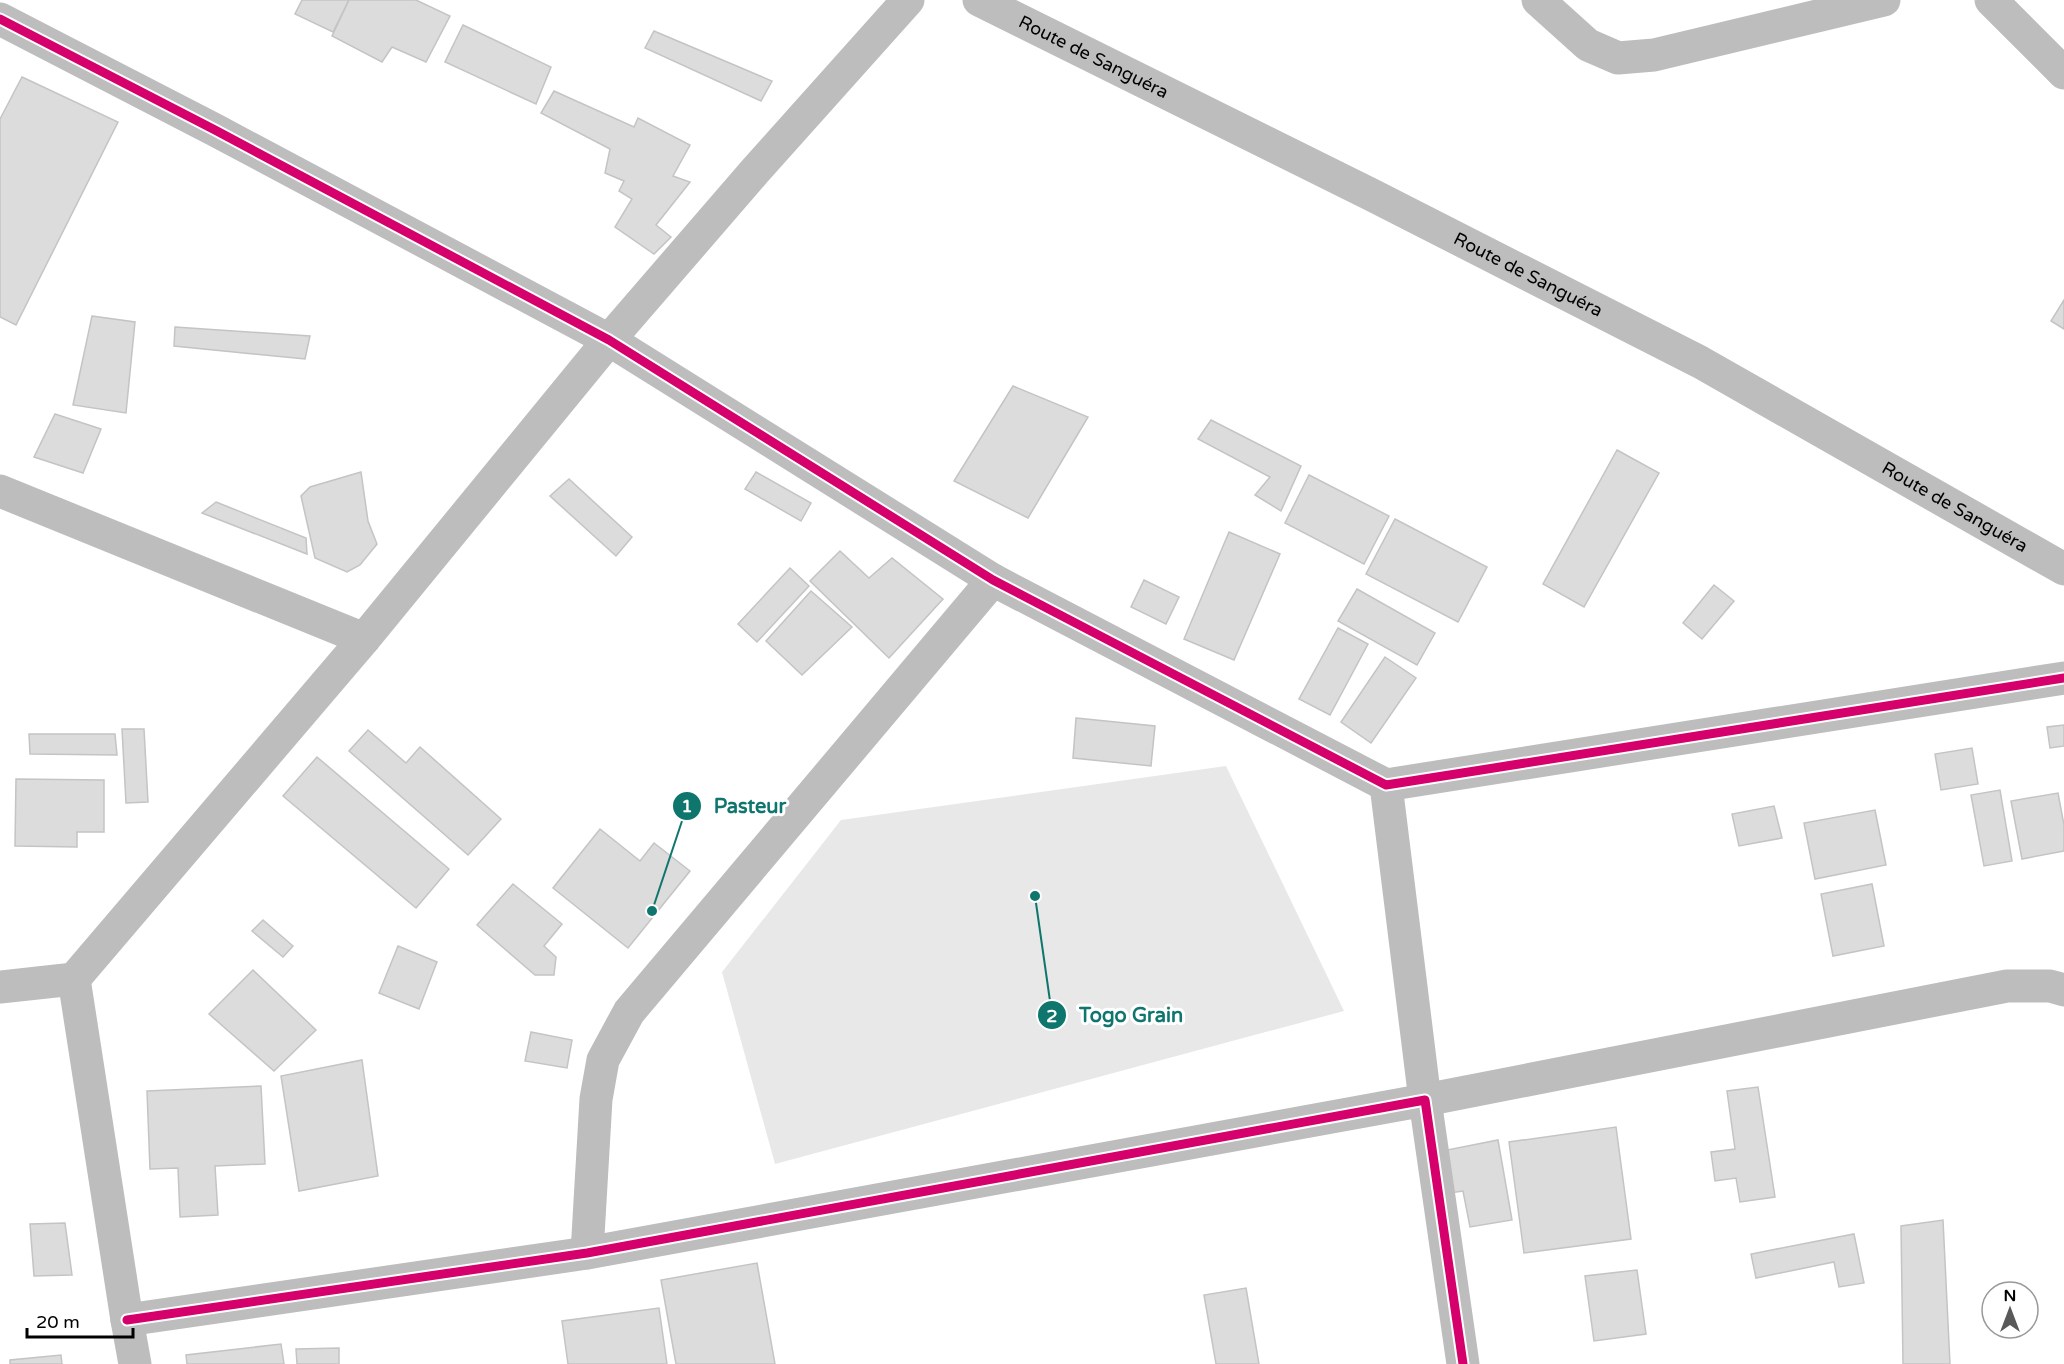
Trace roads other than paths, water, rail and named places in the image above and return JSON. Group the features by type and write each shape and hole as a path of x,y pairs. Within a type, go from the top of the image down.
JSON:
{"street":[{"path":"0,987 74,979 364,639 609,340 755,171 908,0"},
{"name":"Route de Sanguéra","path":"979,0 1372,195 1689,357 2064,569"},
{"path":"1538,0 1588,45 1618,58 1654,55 1884,0"},
{"path":"1991,0 2064,73"},
{"path":"0,19 215,130 609,340 993,580 1386,785 2064,678"},
{"path":"0,491 364,639"},
{"path":"587,1253 596,1099 603,1060 629,1012 993,580"},
{"path":"1386,785 1425,1100 1463,1364"},
{"path":"74,979 135,1364"},
{"path":"127,1320 587,1253 1425,1100 2007,986 2050,986 2064,990"}],"place":[{"name":"Togo Grain","path":"1035,896"},
{"name":"Pasteur","path":"652,911"}]}
